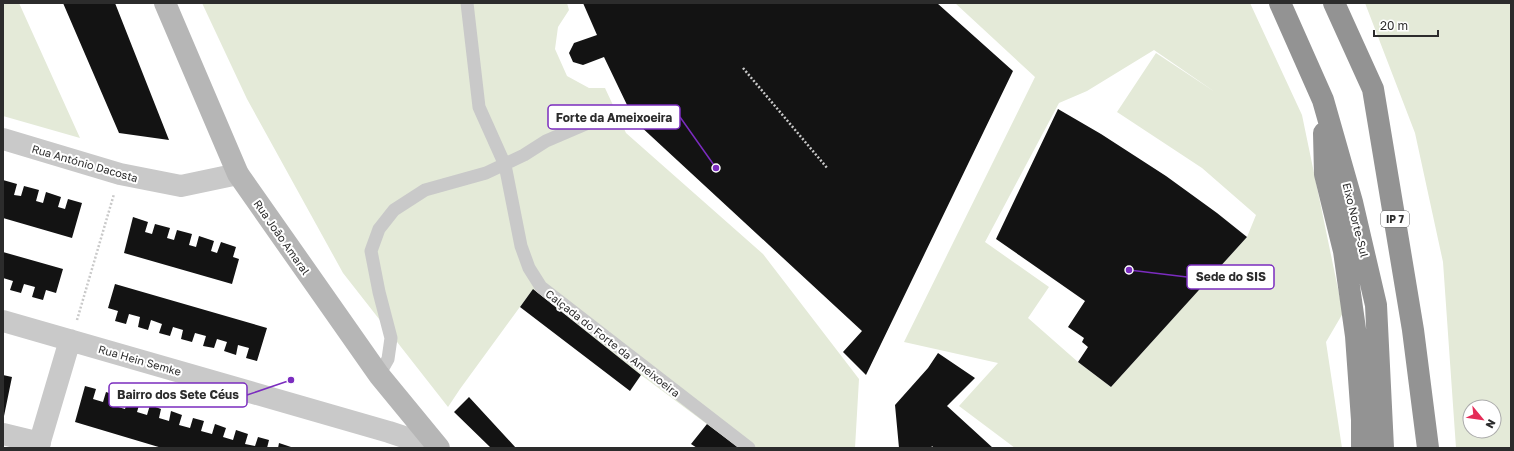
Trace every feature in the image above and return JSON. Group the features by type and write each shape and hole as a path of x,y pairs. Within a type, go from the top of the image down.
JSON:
{"highway":[{"name":"Eixo Norte-Sul","path":"1280,3 1323,100 1352,202 1376,305 1383,448"},
{"name":"IP 7","path":"1334,3 1373,89 1414,330 1428,448"},
{"path":"1323,100 1325,174 1344,251 1356,336 1362,420 1362,448"}],"street":[{"name":"Rua João Amaral","path":"165,3 238,174 379,376 438,448"},
{"name":"Rua António Dacosta","path":"3,139 120,174 181,186 238,174"},
{"name":"Rua Hein Semke","path":"3,321 389,432 438,448"},
{"path":"3,434 39,445 70,340"}],"lane":[{"name":"Calçada do Forte da Ameixoeira","path":"467,3 479,106 505,165 521,246 529,268 541,287 749,448"},
{"path":"379,376 388,359 391,338 379,292 371,252 379,229 394,210 425,190 486,173 505,165 546,141 588,123"}],"path":[{"path":"743,68 828,169"},
{"path":"77,319 120,174"}],"green space":[{"path":"3,3 19,3 80,138 3,116"},
{"path":"202,3 567,3 569,10 558,27 555,49 567,76 589,88 605,88 626,133 763,254 859,379 855,448 739,448 641,375 533,289 448,407 343,273 247,99"},
{"path":"955,3 1250,3 1302,115 1343,313 1326,342 1342,448 1015,448 959,406 998,363 904,342 1035,77","holes":["1154,50 1215,92 1156,53 1117,112 1202,168 1256,215 1247,237 1111,387 1078,362 1028,318 1049,287 985,242 1059,103 1087,91"]},
{"path":"1365,3 1511,3 1511,448 1456,448 1443,262 1415,133"}],"building":[{"path":"63,3 115,3 169,140 119,133"},
{"path":"583,3 937,3 1013,71 866,375 843,352 862,331 638,124 628,107 604,57 583,65 573,62 569,53 574,43 597,35"},
{"path":"1058,109 1101,134 1166,176 1247,237 1111,387 1078,362 1088,347 1082,342 1084,338 1068,327 1085,301 996,239"},
{"path":"3,180 17,184 14,195 21,196 24,186 39,190 36,201 43,203 46,192 61,197 58,207 65,209 68,199 82,203 72,238 3,218"},
{"path":"133,217 148,222 145,232 152,234 155,224 170,228 167,238 174,240 177,230 192,234 189,245 196,247 199,236 214,241 211,251 217,253 221,242 236,247 233,257 239,259 232,284 124,253"},
{"path":"3,252 63,269 56,293 46,290 43,300 32,297 35,287 24,284 21,293 10,290 13,281 3,278"},
{"path":"115,284 267,328 257,361 246,358 249,348 238,345 236,355 224,351 227,342 217,339 214,348 203,346 206,336 195,333 192,342 181,339 183,330 173,327 170,336 159,333 162,324 151,320 148,330 138,327 140,317 129,314 126,324 115,321 118,311 108,308"},
{"path":"533,289 641,375 630,391 520,307"},
{"path":"938,353 975,378 947,406 993,448 934,448 932,446 931,448 899,448 895,405 928,368"},
{"path":"3,375 12,377 4,416 3,416"},
{"path":"85,386 96,389 93,399 103,402 106,392 118,396 115,406 125,409 128,399 140,402 137,412 147,415 150,405 161,409 159,418 169,421 171,411 182,415 179,425 190,428 193,418 204,421 201,431 212,434 215,424 226,428 223,437 233,440 236,430 248,434 245,444 255,446 258,437 269,440 267,448 162,448 75,422"},
{"path":"469,397 516,448 491,448 454,412"},
{"path":"707,424 739,448 697,448 691,444"},
{"path":"279,443 291,447 278,448"}],"place":[{"name":"Forte da Ameixoeira","path":"716,168"},
{"name":"Sede do SIS","path":"1129,270"},
{"name":"Bairro dos Sete Céus","path":"291,380"}]}
